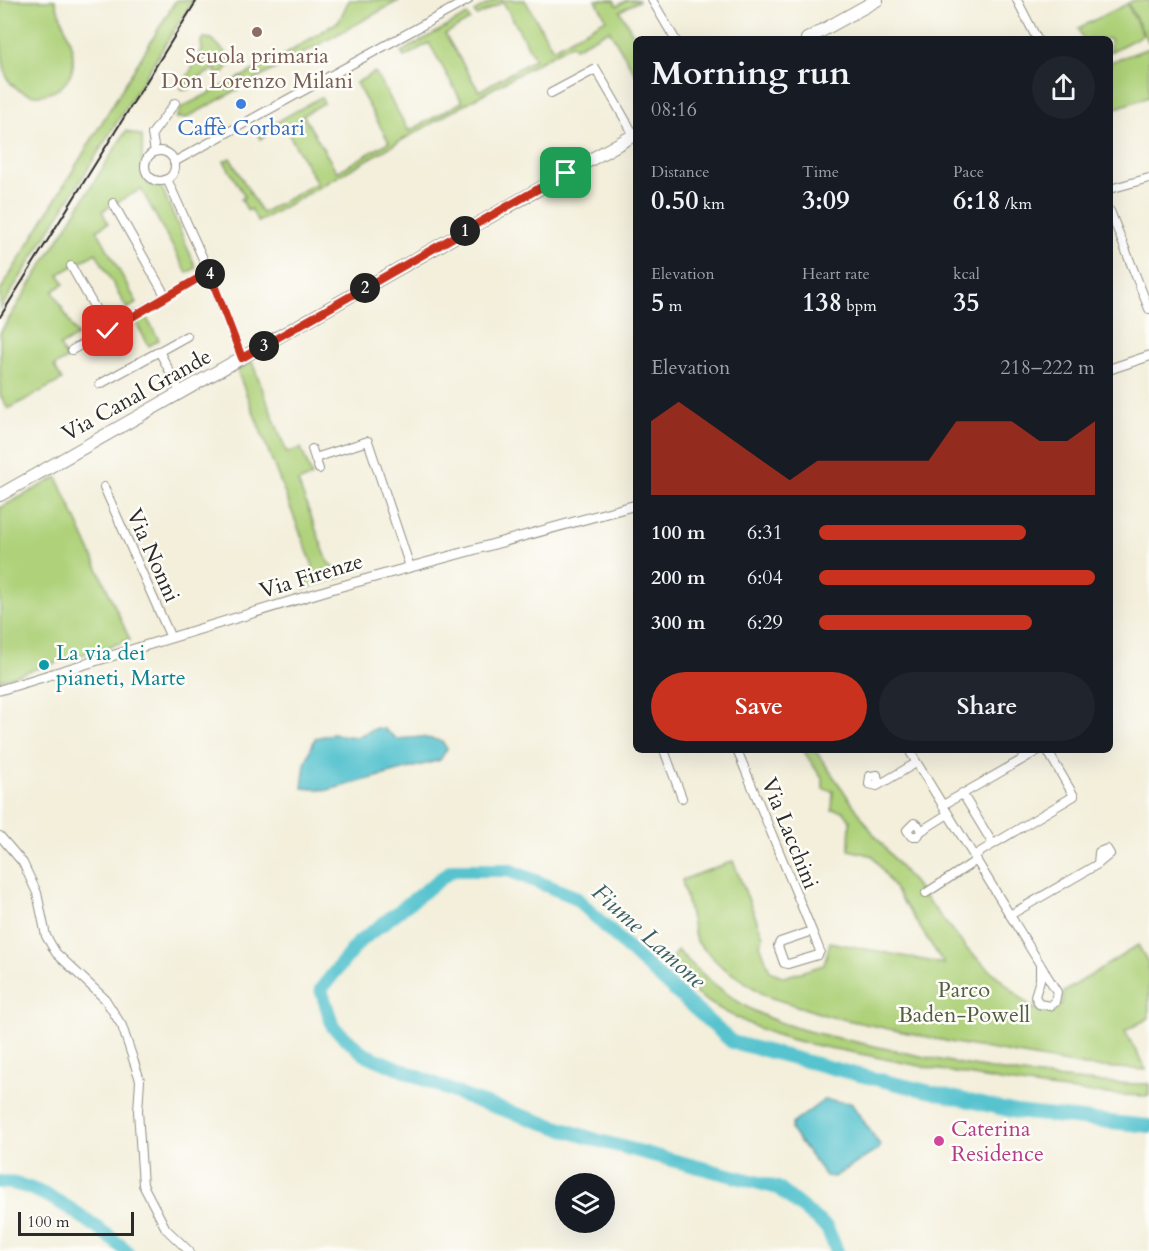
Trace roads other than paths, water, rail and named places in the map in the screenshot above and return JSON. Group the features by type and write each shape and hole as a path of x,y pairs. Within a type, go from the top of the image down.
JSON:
{"main road":[{"path":"814,36 877,0"},
{"name":"Via Canal Grande","path":"0,495 633,136"}],"street":[{"path":"174,162 468,0"},
{"path":"652,0 673,36"},
{"path":"1017,0 1035,36"},
{"path":"551,93 596,69 633,132"},
{"path":"155,152 152,134 175,103"},
{"path":"155,152 169,154 174,162 173,174 167,179 154,180 146,171 146,162 155,152"},
{"path":"1113,188 1149,178"},
{"path":"167,179 209,272 242,358"},
{"path":"113,203 166,297"},
{"path":"1113,219 1149,309"},
{"path":"71,266 108,331"},
{"path":"72,350 209,272"},
{"path":"100,384 187,336"},
{"path":"159,351 181,393"},
{"path":"1113,368 1149,356"},
{"path":"315,458 368,441 410,567"},
{"path":"312,448 319,468"},
{"name":"Via Nonni","path":"104,487 171,638"},
{"name":"Via Firenze","path":"0,690 410,567 633,506"},
{"path":"665,753 682,798"},
{"name":"Via Lacchini","path":"738,753 812,931 820,951 818,955 788,964 784,963 778,946 780,942 812,931"},
{"path":"911,753 1050,980 1058,997 1050,1006 1043,1006 1035,996 1040,980 1040,964"},
{"path":"943,805 1034,753"},
{"path":"926,893 993,844 1074,796 1049,753"},
{"path":"879,784 916,763"},
{"path":"962,793 993,844"},
{"path":"921,831 948,814"},
{"path":"0,836 23,862 37,893 46,936 57,953 105,999 122,1026 140,1080 138,1111 143,1185 166,1229 189,1251"},
{"path":"1010,915 1098,864"}],"water":[{"path":"377,728 384,729 397,739 421,737 442,741 447,749 440,760 328,790 302,788 305,764 315,738 333,734 356,737"},
{"path":"824,1100 851,1103 880,1145 879,1149 834,1177 826,1176 791,1130 792,1124"}],"waterway":[{"name":"Fiume Lamone","path":"837,1251 827,1228 778,1188 596,1140 471,1099 364,1054 333,1027 321,989 359,942 452,870 508,870 575,897 638,958 732,1042 1016,1112 1149,1126"},
{"name":"Fiume Lamone","path":"0,1182 33,1189 50,1197 99,1229 127,1251"}],"railway":[{"path":"0,317 197,0"}],"place":[{"name":"Scuola primaria Don Lorenzo Milani","path":"257,32"},
{"name":"Caffè Corbari","path":"241,104"},
{"name":"La via dei pianeti, Marte","path":"44,665"},
{"name":"Caterina Residence","path":"939,1141"}],"park label":[{"name":"Parco Baden-Powell","path":"964,1002"}]}
